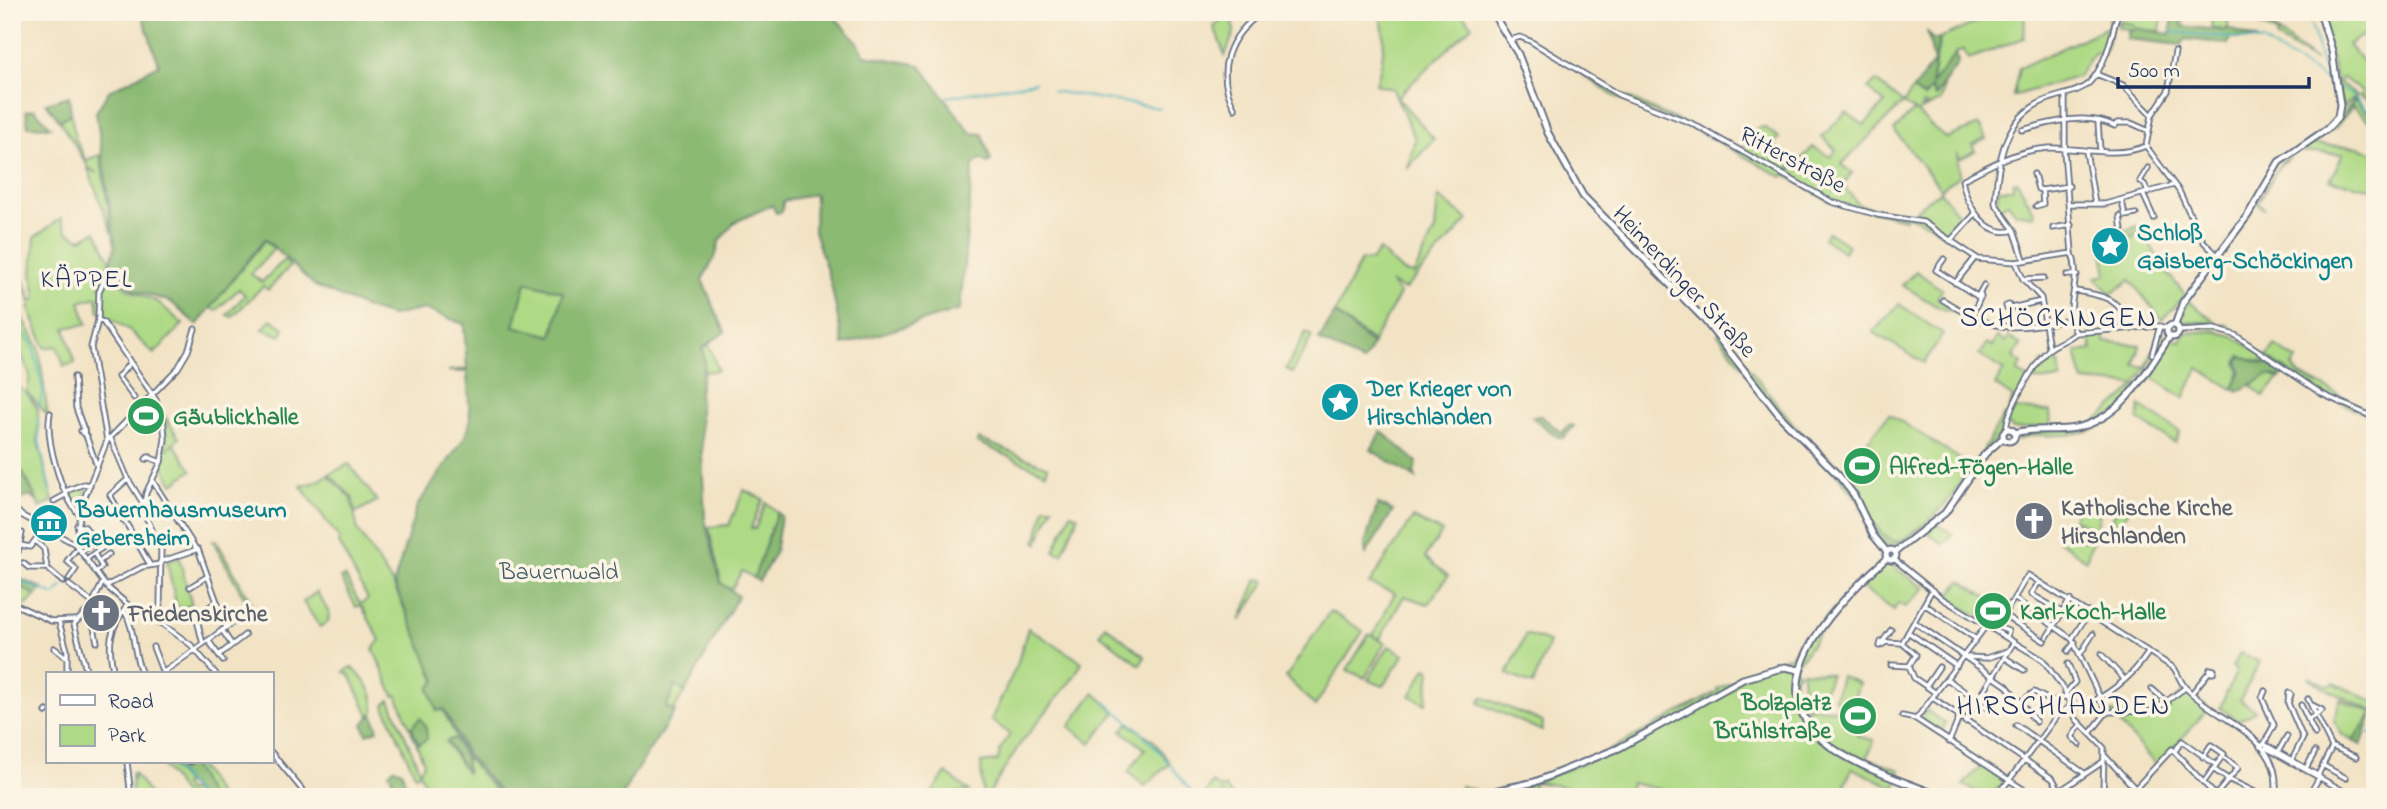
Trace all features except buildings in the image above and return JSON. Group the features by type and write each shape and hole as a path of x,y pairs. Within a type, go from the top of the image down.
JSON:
{"main road":[{"name":"Heimerdinger Straße","path":"1492,12 1510,40 1548,134 1583,196 1702,317 1787,425 1839,476 1887,555"},
{"path":"1791,667 1803,656 1820,628 1887,555 1894,555 1942,516 1986,454 2003,438 2007,429 2015,433 2074,428 2106,416 2127,398 2170,336 2168,328 2175,325 2184,301 2219,257 2281,160 2327,129 2337,119 2340,110 2337,85 2330,43 2320,12"},
{"path":"2170,336 2176,337 2180,331 2175,325"},
{"path":"2003,438 2011,441 2015,433"},
{"path":"1803,656 1799,671 1801,704 1818,735 1840,752 1942,797"},
{"path":"1468,797 1549,777 1637,740 1743,679 1781,668 1791,667 1799,671"},
{"path":"1781,668 1799,671"}],"street":[{"path":"1235,109 1226,92 1224,77 1229,47 1243,26 1263,12"},
{"path":"2024,259 2014,230 1995,203 1999,159 2011,128 2025,112 2038,103 2084,86 2096,74 2111,40 2118,12"},
{"name":"Ritterstraße","path":"1510,40 1520,37 1530,41 1619,95 1690,123 1826,200 1867,213 1923,222 1975,258 2016,262 2072,253"},
{"path":"2175,52 2167,94 2152,115 2146,146 2175,185 2203,241 2219,257"},
{"path":"2096,74 2123,85 2152,115"},
{"path":"2065,94 2065,148 2072,253 2077,275 2070,320 2076,333"},
{"path":"2022,130 2065,120 2098,121 2115,126 2117,123 2131,123 2149,131"},
{"path":"2098,121 2100,152"},
{"path":"2014,230 2000,231 1975,214 1967,202 1962,180 1999,159 2039,150 2065,148 2112,153 2146,146"},
{"path":"2085,150 2095,204"},
{"path":"2148,168 2140,181 2145,185 2145,194 2154,218"},
{"path":"2034,174 2038,190 2069,186"},
{"path":"2070,204 2122,201 2175,185"},
{"path":"2036,206 2042,204 2042,190"},
{"path":"2122,201 2122,231"},
{"path":"1951,241 1975,214"},
{"path":"2121,216 2136,214"},
{"path":"2053,228 2071,225"},
{"path":"1955,283 1975,258"},
{"path":"1944,259 1936,270 1979,296"},
{"path":"2016,262 2023,279 2041,301 2049,349"},
{"path":"108,270 99,292 98,320 91,347 109,440 159,543 160,606 154,619"},
{"path":"2067,275 2077,275"},
{"path":"2023,279 2044,278"},
{"path":"1975,309 1984,285"},
{"path":"2076,291 2097,293 2113,300 2132,329"},
{"path":"1943,300 1968,317 2012,328 2070,320"},
{"path":"2010,309 2041,301"},
{"path":"98,320 103,322 128,364 159,405 164,428 161,463 143,508 123,520"},
{"path":"2152,354 2160,326"},
{"path":"2007,429 2008,413 2049,349 2062,344 2076,333 2160,326 2168,328"},
{"path":"69,579 76,569 67,561 76,546 79,514 109,440 153,396 183,360 195,329"},
{"path":"2180,331 2214,329 2235,335 2322,394 2375,418"},
{"path":"128,364 118,377 134,398"},
{"path":"74,377 75,408 85,429 81,431 87,436 97,466"},
{"path":"50,413 50,441 66,493 79,514"},
{"path":"150,457 161,463"},
{"path":"128,479 110,492 150,565"},
{"path":"152,480 197,550 232,645"},
{"path":"54,501 84,484 90,485"},
{"path":"12,505 20,514 76,546 88,558 105,584 128,605 154,619 195,649 214,672"},
{"path":"77,525 85,527 91,535"},
{"path":"20,545 30,547 44,528"},
{"path":"12,558 20,545 22,533"},
{"path":"82,551 98,540"},
{"path":"35,541 44,549 47,568 63,582"},
{"path":"88,558 102,548"},
{"path":"12,603 44,618 60,622 76,620 91,606 105,584 150,565 197,550"},
{"path":"94,553 102,567 97,571"},
{"path":"100,561 109,554"},
{"path":"1894,555 1932,590 2046,662 2067,696 2078,706 2098,698 2124,678 2148,653"},
{"path":"23,563 29,568 47,568"},
{"path":"2007,638 2008,631 1998,625 2028,575 2174,668 2185,688 2264,746 2319,776"},
{"path":"190,587 208,576"},
{"path":"2040,582 2031,594 2062,612"},
{"path":"69,585 91,606 97,642"},
{"path":"1902,643 1932,590"},
{"path":"2014,598 2056,624 2074,640 2098,698 2107,712"},
{"path":"2004,615 2046,639 2070,600"},
{"path":"196,615 217,602"},
{"path":"1924,604 1976,639"},
{"path":"114,672 110,635 114,622 128,605"},
{"path":"194,608 203,644"},
{"path":"124,610 131,623 135,654 141,672"},
{"path":"2068,651 2089,612"},
{"path":"165,672 245,614"},
{"path":"76,620 75,635 86,672"},
{"path":"60,622 67,672"},
{"path":"1914,622 1992,675 2021,702 2036,722"},
{"path":"1916,719 1986,626"},
{"path":"2066,632 2070,627"},
{"path":"1891,630 1885,642 1902,643 1916,655 1909,666"},
{"path":"1908,632 1957,666"},
{"path":"2081,653 2093,634"},
{"path":"219,655 245,635"},
{"path":"208,640 223,661"},
{"path":"1965,722 1976,700 2014,642"},
{"path":"153,647 161,672"},
{"path":"54,648 66,657"},
{"path":"1965,656 1987,658 2008,651"},
{"path":"2102,654 2124,678"},
{"path":"2004,657 2024,670"},
{"path":"2021,702 2034,692 2051,701 2067,696 2075,682 2068,664"},
{"path":"1891,665 1909,666"},
{"path":"1909,666 1914,678 1936,694"},
{"path":"1926,686 1939,667"},
{"path":"2192,693 2209,671"},
{"path":"1947,679 1986,707"},
{"path":"2107,712 2144,713 2168,703 2185,688"},
{"path":"2152,690 2168,703"},
{"path":"2265,691 2262,698 2274,725 2264,746 2274,768 2275,797"},
{"path":"2067,696 2070,707 2081,724 2103,746 2106,797"},
{"path":"1933,698 1975,729 2053,779 2063,797"},
{"path":"2308,699 2332,747 2312,790"},
{"path":"2288,703 2303,738 2292,760"},
{"path":"2301,705 2315,734"},
{"path":"1990,797 2008,781 2059,713 2070,707"},
{"path":"2091,732 2107,712"},
{"path":"1971,713 1975,729"},
{"path":"1902,716 1916,719 2035,797"},
{"path":"2308,720 2317,716"},
{"path":"1948,742 1960,718"},
{"path":"2080,745 2072,737 2081,724"},
{"path":"2016,725 2084,773"},
{"path":"2278,752 2287,736"},
{"path":"2134,790 2182,741 2230,780 2265,797"},
{"path":"2174,750 2216,797 2238,768 2211,745 2203,757"},
{"path":"2264,746 2342,790"},
{"path":"2332,747 2337,746 2356,757"},
{"path":"2306,768 2315,752"},
{"path":"273,754 308,797"},
{"path":"2105,755 2143,797"},
{"path":"2204,782 2223,756"},
{"path":"2051,797 2104,761"},
{"path":"127,764 131,797"},
{"path":"2324,766 2346,778"},
{"path":"2248,797 2252,790"}],"green space":[{"name":"Bauernwald","path":"141,12 830,12 856,40 865,55 920,65 971,133 982,134 991,160 988,163 981,159 973,165 960,310 843,345 831,283 814,231 815,194 783,201 782,212 776,213 772,205 735,222 719,242 716,255 702,280 725,332 702,348 705,361 699,392 705,520 721,583 738,596 685,692 675,685 666,708 675,711 630,780 622,797 504,797 468,756 444,709 437,711 429,688 436,681 394,583 417,506 465,437 470,420 467,372 448,371 467,369 464,324 424,309 392,316 315,286 265,239 197,325 171,302 134,290 109,270 115,246 96,112 109,91 159,65","holes":["526,282 563,292 552,336 514,326"]},
{"path":"1232,12 1234,32 1225,56 1214,26"},
{"path":"1377,12 1461,12 1472,26 1397,97 1434,139 1407,169 1415,139 1393,89 1376,84 1384,38"},
{"path":"2001,12 2025,12 2024,38 1969,59 1963,49 1956,53 1931,85 1940,38"},
{"path":"2110,12 2116,12 2104,55 2095,52 2077,77 2013,96 2019,68 2108,27"},
{"path":"2121,12 2163,12 2160,31 2119,28 2117,22 2135,25 2120,21"},
{"path":"2174,12 2184,12 2182,26 2226,31 2228,28 2258,40 2231,38 2228,44 2186,39 2181,45 2127,39 2128,31 2135,28 2170,34"},
{"path":"2213,12 2230,12 2227,31 2211,27"},
{"path":"2235,12 2256,12 2274,24 2273,28 2315,61 2276,38 2278,34"},
{"path":"2321,12 2357,12 2374,28 2348,45 2375,75 2375,104 2360,96 2362,92 2342,77 2339,82 2357,96 2342,108"},
{"path":"1927,31 1933,40 1939,38 1931,85 1956,53 1958,63 1935,96 1931,88 1924,97 1913,90 1934,62"},
{"path":"1580,73 1742,151 1757,128 1764,127 1779,138 1773,145 1794,163 1782,177 1698,131 1614,96"},
{"path":"1876,81 1903,103 1841,165 1852,173 1843,185 1859,205 1905,216 1905,219 1829,201 1786,175 1813,147 1831,157 1836,150 1822,137 1846,112 1864,125 1885,103 1868,89"},
{"path":"1944,85 1941,100 1922,110 1926,105 1922,104 1919,115 1946,138 1979,125 1986,139 1972,145 1975,151 1960,159 1957,153 1960,175 1941,189 1894,130 1914,111 1918,113 1903,103 1913,90 1924,98 1931,89 1935,97"},
{"path":"69,96 71,113 60,121 46,103"},
{"path":"2355,100 2375,121 2375,127 2353,106 2336,127 2309,144 2359,147 2375,153 2375,189 2330,180 2343,154 2296,151 2279,166 2282,161 2335,123"},
{"path":"34,109 51,127 28,126 26,111"},
{"path":"71,113 75,138 86,160 100,155 112,233 88,169 98,173 89,168 60,121"},
{"path":"2017,181 2035,214 2032,216 2016,213 2008,203 1999,208 1996,203 1999,189 2013,189 2013,182"},
{"path":"1940,191 1960,216 1946,236 1931,225 1908,216"},
{"path":"15,197 20,242 14,242 12,199"},
{"path":"1438,197 1468,220 1404,290 1390,282 1400,294 1373,342 1335,313 1361,260 1371,261 1379,250 1403,272 1414,274 1435,230"},
{"path":"61,218 67,232 81,239 96,231 111,261 100,288 108,272 129,290 158,302 183,324 154,354 128,329 99,311 97,297 80,302 87,324 65,328 75,363 64,366 57,346 45,348 29,308 31,305 24,279 32,301 36,299 32,273 35,237"},
{"path":"2141,225 2144,233 2115,243 2112,234"},
{"path":"1828,232 1848,245 1844,252 1824,239"},
{"path":"2144,233 2164,269 2185,295 2162,320 2130,280 2111,294 2095,278 2107,274 2100,236 2112,234 2116,243"},
{"path":"265,240 274,249 251,274 262,282 284,260 290,266 268,290 263,286 232,317 227,315 245,295 239,289 217,310 210,308"},
{"path":"1916,271 1942,290 1937,298 1968,317 1938,307 1902,285"},
{"path":"526,282 563,292 552,336 513,326"},
{"path":"12,297 39,348 48,416 27,392 30,375 16,341"},
{"path":"2188,301 2218,323 2179,321"},
{"path":"1899,304 1943,334 1924,363 1873,332"},
{"path":"1335,313 1373,345 1363,362 1319,340"},
{"path":"271,319 284,328 281,336 263,329"},
{"path":"2179,322 2227,325 2230,328 2182,327"},
{"path":"1722,330 1728,342 1808,442 1786,423 1718,334"},
{"path":"2161,330 2166,339 2135,385 2083,381 2076,352 2092,350 2089,334 2104,333 2105,342 2140,345 2135,365 2146,367"},
{"path":"2214,331 2233,336 2267,358 2263,362 2240,356 2237,363 2240,370 2233,389 2198,368 2184,398 2153,378 2139,386 2171,340 2181,341 2184,333"},
{"path":"1306,332 1312,336 1292,373 1286,369"},
{"path":"1997,337 2005,342 2009,337 2021,345 2013,357 2022,364 2017,372 2029,379 2008,410 2013,398 1995,385 2004,370 1979,355 1987,343 1992,346"},
{"path":"709,345 718,370 704,372 703,347"},
{"path":"2275,346 2297,360 2292,366 2300,375 2375,413 2375,418 2322,394 2267,357"},
{"path":"2241,356 2265,364 2273,361 2287,371 2280,378 2268,375 2238,392 2234,388 2241,370 2238,363"},
{"path":"2059,362 2061,380 2032,380 2042,363"},
{"path":"2267,374 2280,378 2263,396 2252,386"},
{"path":"12,381 27,394 38,409 38,441 53,501 40,508 28,482 12,461"},
{"path":"2136,386 2141,390 2131,403 2120,414 2096,428 2068,435 2034,435 2017,440 2023,433 2088,428"},
{"path":"2140,406 2180,432 2175,443 2138,420"},
{"path":"2013,409 2050,411 2051,426 2013,429 2008,424 2008,415"},
{"path":"2005,413 2000,435 1976,463"},
{"path":"1889,414 1971,466 1938,512 1921,527 1897,541 1886,538 1877,529 1858,499 1863,489 1844,471"},
{"path":"1541,416 1562,433 1569,425 1574,426 1563,438 1558,437 1532,417"},
{"path":"165,417 179,438 166,450 174,444 192,470 173,484 162,464 166,439"},
{"path":"1798,429 1863,489 1858,499"},
{"path":"1381,431 1417,462 1414,473 1416,478 1371,450"},
{"path":"979,439 1048,467 1046,473 977,442"},
{"path":"12,461 17,471 22,471 37,500 28,496 24,499 18,491"},
{"path":"349,464 377,501 355,513 352,497 329,474"},
{"path":"328,475 351,498 358,531 393,584 424,651 435,682 429,689 437,711 443,710 466,757 501,797 433,797 419,773 415,775 384,705 390,700 420,771 424,763 397,695 394,696 373,649 380,640 361,605 356,607 341,578 345,576 360,604 368,599 338,542 340,540 301,486","holes":["454,738 465,757 467,774 446,742"]},
{"path":"84,486 87,489 79,509 70,492"},
{"path":"744,490 763,499 751,528 755,529 766,502 777,512 754,578 742,571 731,590 721,583 709,527 729,525"},
{"path":"1858,499 1887,538 1900,541 1909,537 1896,546 1885,546 1874,534"},
{"path":"2123,501 2132,505 2120,525 2111,520"},
{"path":"2079,502 2100,513 2096,530 2073,519"},
{"path":"1378,504 1393,511 1366,554 1365,543"},
{"path":"1045,507 1053,507 1038,543 1036,541"},
{"path":"777,512 781,516 775,553 759,581 754,578"},
{"path":"1071,513 1078,516 1062,554 1054,551"},
{"path":"1413,518 1442,532 1425,557 1448,576 1428,604 1404,596 1380,639 1373,635 1395,593 1369,584"},
{"path":"2073,522 2095,535 2086,560 2058,540 2067,529 2083,540 2086,533 2071,524"},
{"path":"1936,524 1953,534 1943,545 1927,531"},
{"path":"216,540 254,608 251,610 213,541"},
{"path":"179,557 196,621 193,621 189,606 177,609 167,562"},
{"path":"1889,561 1896,563 1889,564 1925,588 1905,607 1898,603 1894,610 1861,587"},
{"path":"12,576 42,588 36,595 12,583"},
{"path":"1257,579 1266,581 1240,621"},
{"path":"1927,579 1948,597 1961,581 1989,598 1981,612 1997,629 1925,583"},
{"path":"12,583 36,595 27,605 12,601"},
{"path":"317,592 329,613 328,622 320,627 303,602"},
{"path":"1840,603 1803,656 1791,667 1799,673 1795,675 1796,697 1802,715 1827,743 1862,763 1899,779 1895,788 1852,768 1843,790 1858,797 1693,797 1631,783 1628,797 1585,797 1586,790 1535,782 1595,758 1719,691 1717,689 1791,655"},
{"path":"1330,611 1363,631 1315,706 1286,677"},
{"path":"1105,625 1145,657 1140,665 1100,634"},
{"path":"1028,628 1082,662 1074,677 1020,744 987,797 983,797 981,763 998,761 1000,750 1010,734 991,720 1017,665"},
{"path":"1369,634 1385,643 1365,678 1347,670"},
{"path":"1526,634 1549,642 1533,685 1507,674"},
{"path":"1389,646 1404,655 1383,686 1368,680"},
{"path":"2240,653 2260,662 2240,700 2255,710 2237,720 2220,708 2237,670 2232,667"},
{"path":"352,667 372,694 373,714 369,715 350,675 344,672"},
{"path":"1426,668 1430,670 1426,704 1410,696"},
{"path":"1802,671 1831,674 1819,703 1803,706"},
{"path":"1841,676 1859,683 1851,708 1838,705 1835,698"},
{"path":"2308,677 2329,686 2334,683 2375,702 2375,712 2328,690"},
{"path":"676,685 685,692 673,711 666,708"},
{"path":"2184,691 2209,708 2157,766 2110,713 2138,715 2141,718 2163,711"},
{"path":"1094,693 1116,712 1091,743 1069,727"},
{"path":"1482,697 1543,722 1542,731 1479,703"},
{"path":"2340,699 2373,713 2353,741 2342,735 2334,721"},
{"path":"1808,707 1865,712 1864,721 1850,720 1860,724 1857,736 1874,740 1867,758 1900,770 1898,777 1831,745 1812,725 1806,710"},
{"path":"1926,710 1946,724 1939,734 1920,721"},
{"path":"2373,713 2361,745 2353,741"},
{"path":"373,714 378,730 367,734 363,724"},
{"path":"420,718 426,726 427,739 419,744 411,728"},
{"path":"1128,723 1153,740 1170,763 1145,786 1128,772 1145,749 1122,731"},
{"path":"454,738 465,757 467,774 447,741"},
{"path":"161,764 170,764 186,783 183,785 188,792 191,790 198,797 186,797"},
{"path":"170,764 194,764 193,766 210,797 198,797"},
{"path":"198,764 220,797 210,797 192,765"},
{"path":"1981,765 2006,782 1988,797 1963,785"},
{"path":"394,768 402,771 406,786 399,792 389,773"},
{"path":"131,772 133,781 134,773 151,797 132,797"},
{"path":"946,773 969,791 929,797"},
{"path":"1534,782 1530,797 1458,797 1461,786 1484,793"},
{"path":"1212,783 1223,789 1225,787 1233,797 1226,797 1222,792 1218,797 1204,797"}],"waterway":[{"path":"2308,12 2311,23"},
{"path":"2312,26 2322,66"},
{"path":"2172,32 2262,41 2336,86"},
{"path":"947,97 1035,82"},
{"path":"2341,88 2354,97"},
{"path":"1052,91 1159,108"},
{"path":"2356,99 2375,120"},
{"path":"12,317 33,345 43,390 39,407"},
{"path":"38,418 39,441 51,495"},
{"path":"12,578 55,595 64,585"},
{"path":"1105,702 1133,725"},
{"path":"1135,726 1162,754"},
{"path":"2369,733 2375,735"},
{"path":"1164,757 1195,797"},
{"path":"171,764 199,797"},
{"path":"12,784 21,797"}],"place":[{"name":"Schloß Gaisberg-Schöckingen","path":"2110,246"},
{"name":"Der Krieger von Hirschlanden","path":"1340,402"},
{"name":"Gäublickhalle","path":"146,416"},
{"name":"Alfred-Fögen-Halle","path":"1862,466"},
{"name":"Katholische Kirche Hirschlanden","path":"2034,521"},
{"name":"Bauernhausmuseum Gebersheim","path":"49,523"},
{"name":"Karl-Koch-Halle","path":"1993,611"},
{"name":"Friedenskirche","path":"101,613"},
{"name":"Bolzplatz Brühlstraße","path":"1858,716"}],"district":[{"name":"KÄPPEL","path":"87,278"},
{"name":"SCHÖCKINGEN","path":"2059,316"},
{"name":"HIRSCHLANDEN","path":"2064,704"}]}
